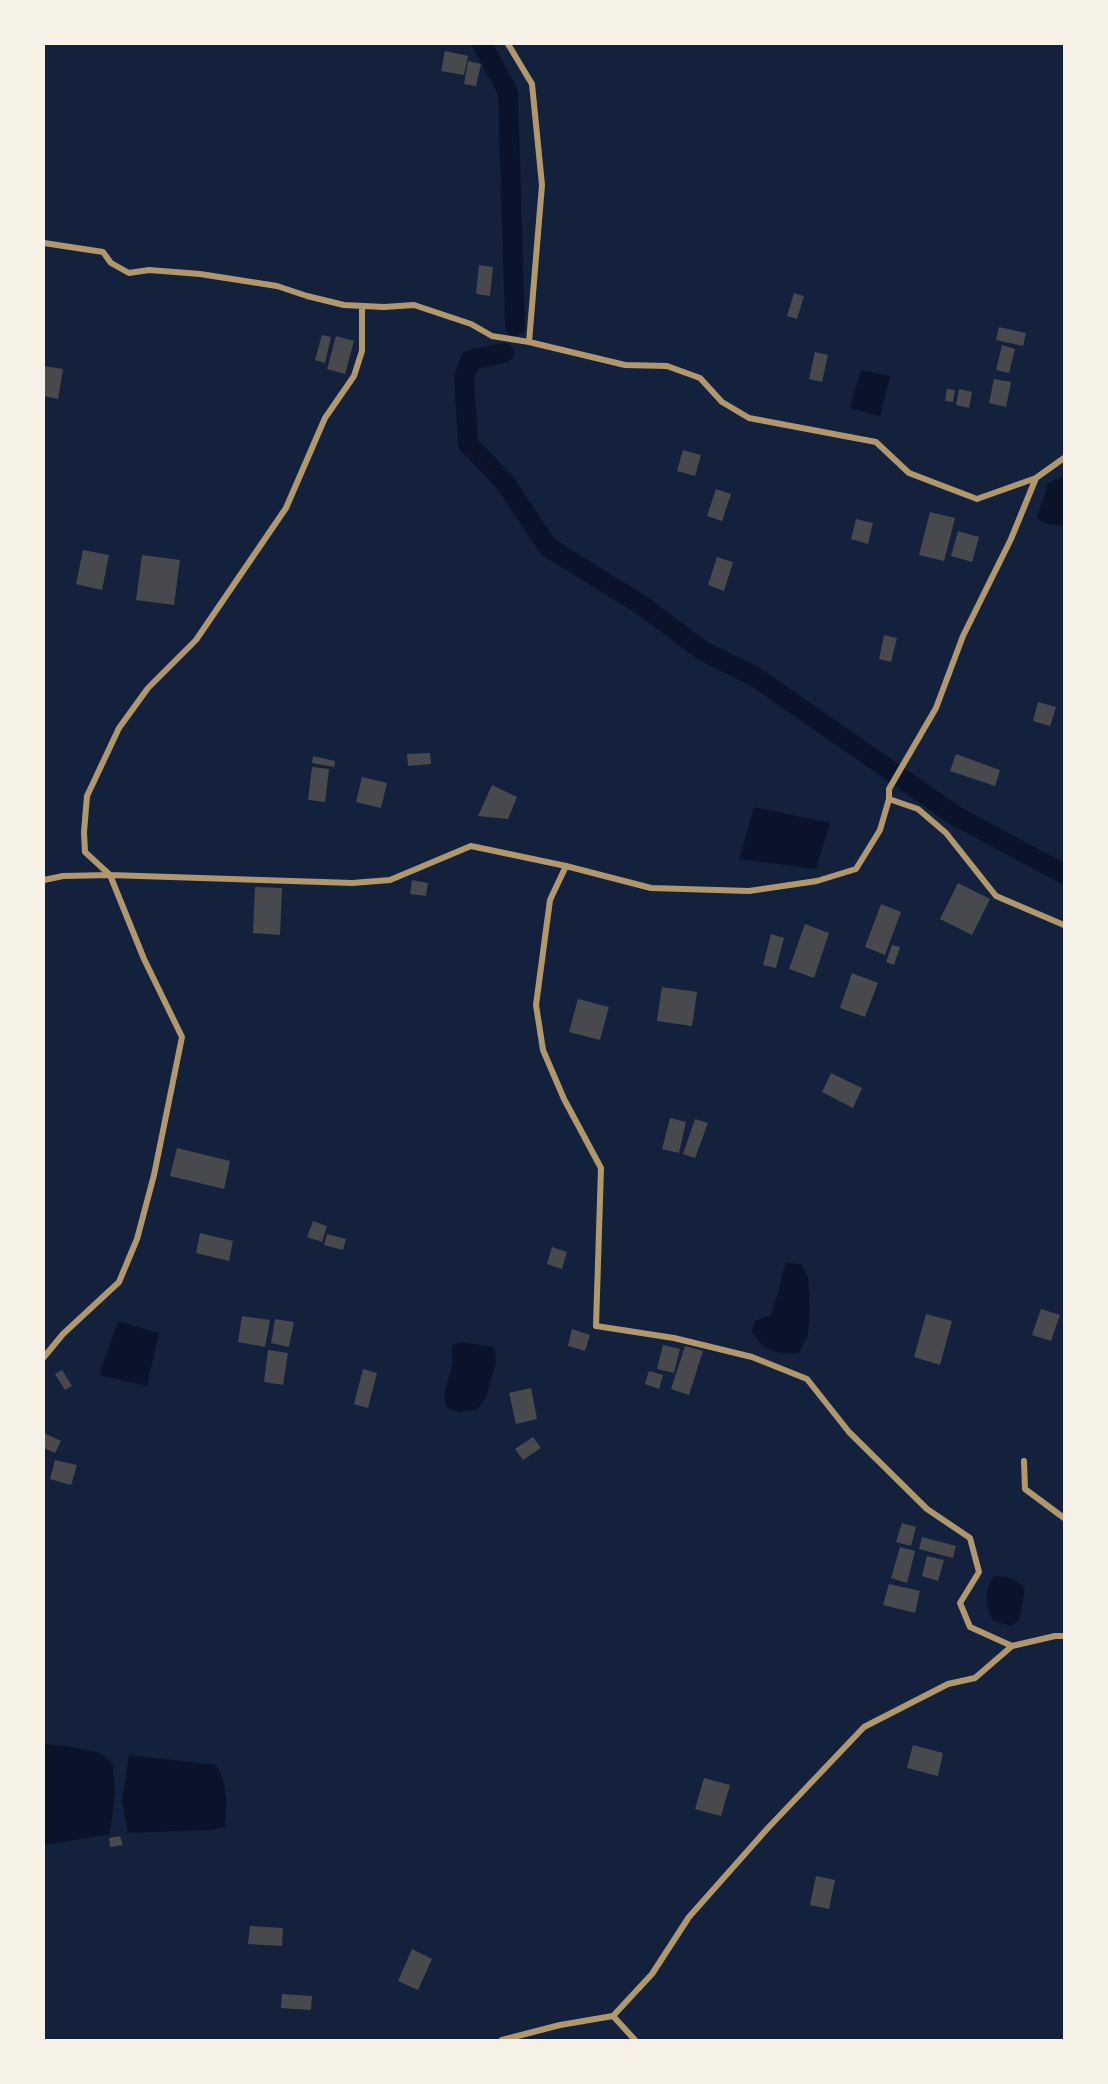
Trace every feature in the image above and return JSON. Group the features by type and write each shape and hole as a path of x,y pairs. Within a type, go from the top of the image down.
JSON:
{"street":[{"path":"508,44 532,84 542,185 529,342"},
{"path":"44,243 103,252 111,263 129,273 149,270 200,274 277,286 344,305 362,307 414,305 471,324 492,336 529,342 625,365 667,366 700,378 722,402 749,418 876,442 909,473 977,499 1036,478 1065,458"},
{"path":"44,1357 63,1334 119,1282 137,1239 154,1175 182,1037 144,959 110,875 85,852 87,796 119,728 148,688 196,640 286,508 325,418 354,376 362,351 362,307"},
{"path":"44,880 63,876 110,875 341,882 390,880 471,846 566,866 651,888 749,891 818,881 856,869 880,831 889,799 889,789 936,708 963,636 1011,539 1036,478"},
{"path":"889,799 918,809 946,833 996,896 1065,925"},
{"path":"566,866 549,900 536,1005 543,1050 564,1099 601,1168 596,1326 674,1338 752,1357 807,1379 849,1432 927,1509 970,1538 979,1572 960,1603 970,1627 1012,1646"},
{"path":"1024,1461 1025,1489 1065,1518"},
{"path":"502,2040 560,2025 613,2016 652,1974 689,1917 767,1829 864,1727 948,1684 975,1678 1012,1646 1055,1636 1065,1636"},
{"path":"613,2016 635,2040"}],"water":[{"path":"861,370 890,376 880,416 850,408"},
{"path":"1064,476 1064,524 1046,524 1037,518 1048,483"},
{"path":"754,807 830,823 816,869 739,859"},
{"path":"785,1263 801,1264 808,1277 810,1309 808,1335 799,1353 771,1350 756,1338 752,1331 756,1320 771,1315"},
{"path":"118,1321 159,1333 147,1386 99,1375"},
{"path":"460,1342 494,1347 496,1361 486,1399 476,1410 460,1412 448,1409 445,1398 452,1365 452,1345"},
{"path":"994,1576 1011,1578 1025,1589 1019,1621 1011,1626 993,1621 988,1610 987,1592"},
{"path":"44,1744 101,1753 113,1765 115,1793 110,1834 44,1845"},
{"path":"129,1755 216,1765 225,1787 225,1827 211,1830 128,1833 122,1801"}],"building":[{"path":"445,51 468,56 464,75 441,71"},
{"path":"468,61 481,64 476,86 464,84"},
{"path":"479,265 493,267 490,296 476,294"},
{"path":"794,293 804,296 797,319 787,316"},
{"path":"999,327 1026,333 1023,346 996,340"},
{"path":"322,335 331,337 325,363 315,360"},
{"path":"336,336 354,341 345,374 327,369"},
{"path":"1002,345 1015,349 1009,373 996,370"},
{"path":"815,352 828,355 822,382 809,379"},
{"path":"44,366 63,369 58,399 44,396"},
{"path":"994,379 1011,382 1006,407 989,403"},
{"path":"947,389 955,390 953,402 945,401"},
{"path":"959,389 972,392 969,408 956,405"},
{"path":"683,450 701,455 695,476 677,471"},
{"path":"716,489 731,494 722,521 707,516"},
{"path":"930,512 955,518 944,561 919,555"},
{"path":"856,519 873,523 868,544 851,539"},
{"path":"958,531 979,537 972,562 951,556"},
{"path":"83,550 109,555 102,590 76,584"},
{"path":"142,555 180,560 174,605 136,600"},
{"path":"717,557 733,562 724,591 708,585"},
{"path":"884,635 897,638 891,662 879,659"},
{"path":"1038,702 1056,707 1050,726 1033,721"},
{"path":"430,753 431,764 408,766 407,754"},
{"path":"956,754 1000,770 995,786 950,771"},
{"path":"313,756 335,761 334,767 312,763"},
{"path":"312,767 329,769 325,802 308,800"},
{"path":"362,777 387,783 381,808 356,802"},
{"path":"492,785 517,797 508,819 478,816"},
{"path":"412,880 428,883 426,896 410,894"},
{"path":"958,883 990,899 972,935 940,919"},
{"path":"255,887 282,888 280,935 253,933"},
{"path":"881,904 901,912 885,955 865,947"},
{"path":"805,924 829,933 814,978 789,969"},
{"path":"771,934 784,938 776,968 763,965"},
{"path":"892,945 900,947 894,965 886,962"},
{"path":"852,973 878,983 865,1017 840,1008"},
{"path":"662,987 697,992 692,1026 657,1021"},
{"path":"578,999 609,1007 600,1040 569,1032"},
{"path":"831,1073 862,1088 853,1108 822,1092"},
{"path":"670,1118 686,1122 679,1153 662,1149"},
{"path":"695,1119 708,1123 695,1158 683,1154"},
{"path":"177,1148 230,1161 224,1189 170,1176"},
{"path":"313,1221 327,1226 322,1242 307,1237"},
{"path":"200,1233 233,1241 229,1261 196,1253"},
{"path":"327,1234 346,1239 343,1250 324,1245"},
{"path":"552,1247 567,1252 562,1269 547,1264"},
{"path":"1041,1309 1060,1315 1051,1341 1032,1335"},
{"path":"926,1314 952,1321 940,1365 914,1357"},
{"path":"242,1316 270,1320 265,1347 238,1342"},
{"path":"275,1319 294,1322 289,1347 271,1343"},
{"path":"572,1329 590,1335 585,1351 568,1346"},
{"path":"663,1345 680,1349 674,1373 657,1369"},
{"path":"685,1346 703,1351 689,1395 671,1389"},
{"path":"268,1350 288,1353 283,1385 264,1382"},
{"path":"363,1369 377,1373 368,1408 354,1404"},
{"path":"62,1370 72,1386 65,1390 55,1374"},
{"path":"649,1371 663,1375 659,1389 645,1384"},
{"path":"531,1388 537,1419 516,1424 509,1393"},
{"path":"44,1433 61,1441 55,1453 44,1448"},
{"path":"533,1437 541,1448 523,1460 515,1449"},
{"path":"55,1460 77,1465 71,1485 50,1479"},
{"path":"902,1523 916,1527 911,1546 896,1542"},
{"path":"922,1537 956,1546 953,1558 919,1549"},
{"path":"900,1547 915,1551 907,1583 891,1578"},
{"path":"927,1556 944,1560 938,1581 922,1576"},
{"path":"889,1584 920,1591 915,1613 883,1605"},
{"path":"913,1745 943,1753 938,1776 907,1768"},
{"path":"704,1778 730,1785 721,1816 695,1809"},
{"path":"120,1836 123,1845 110,1847 109,1838"},
{"path":"816,1876 835,1880 829,1909 810,1905"},
{"path":"250,1926 283,1928 282,1946 248,1944"},
{"path":"412,1949 432,1959 418,1990 398,1981"},
{"path":"282,1994 312,1996 311,2010 281,2008"}],"waterway":[{"path":"482,44 508,92 515,326"},
{"path":"504,353 470,360 464,377 468,444 504,481 548,547 643,606 703,651 754,676 956,816 1064,874"}]}
